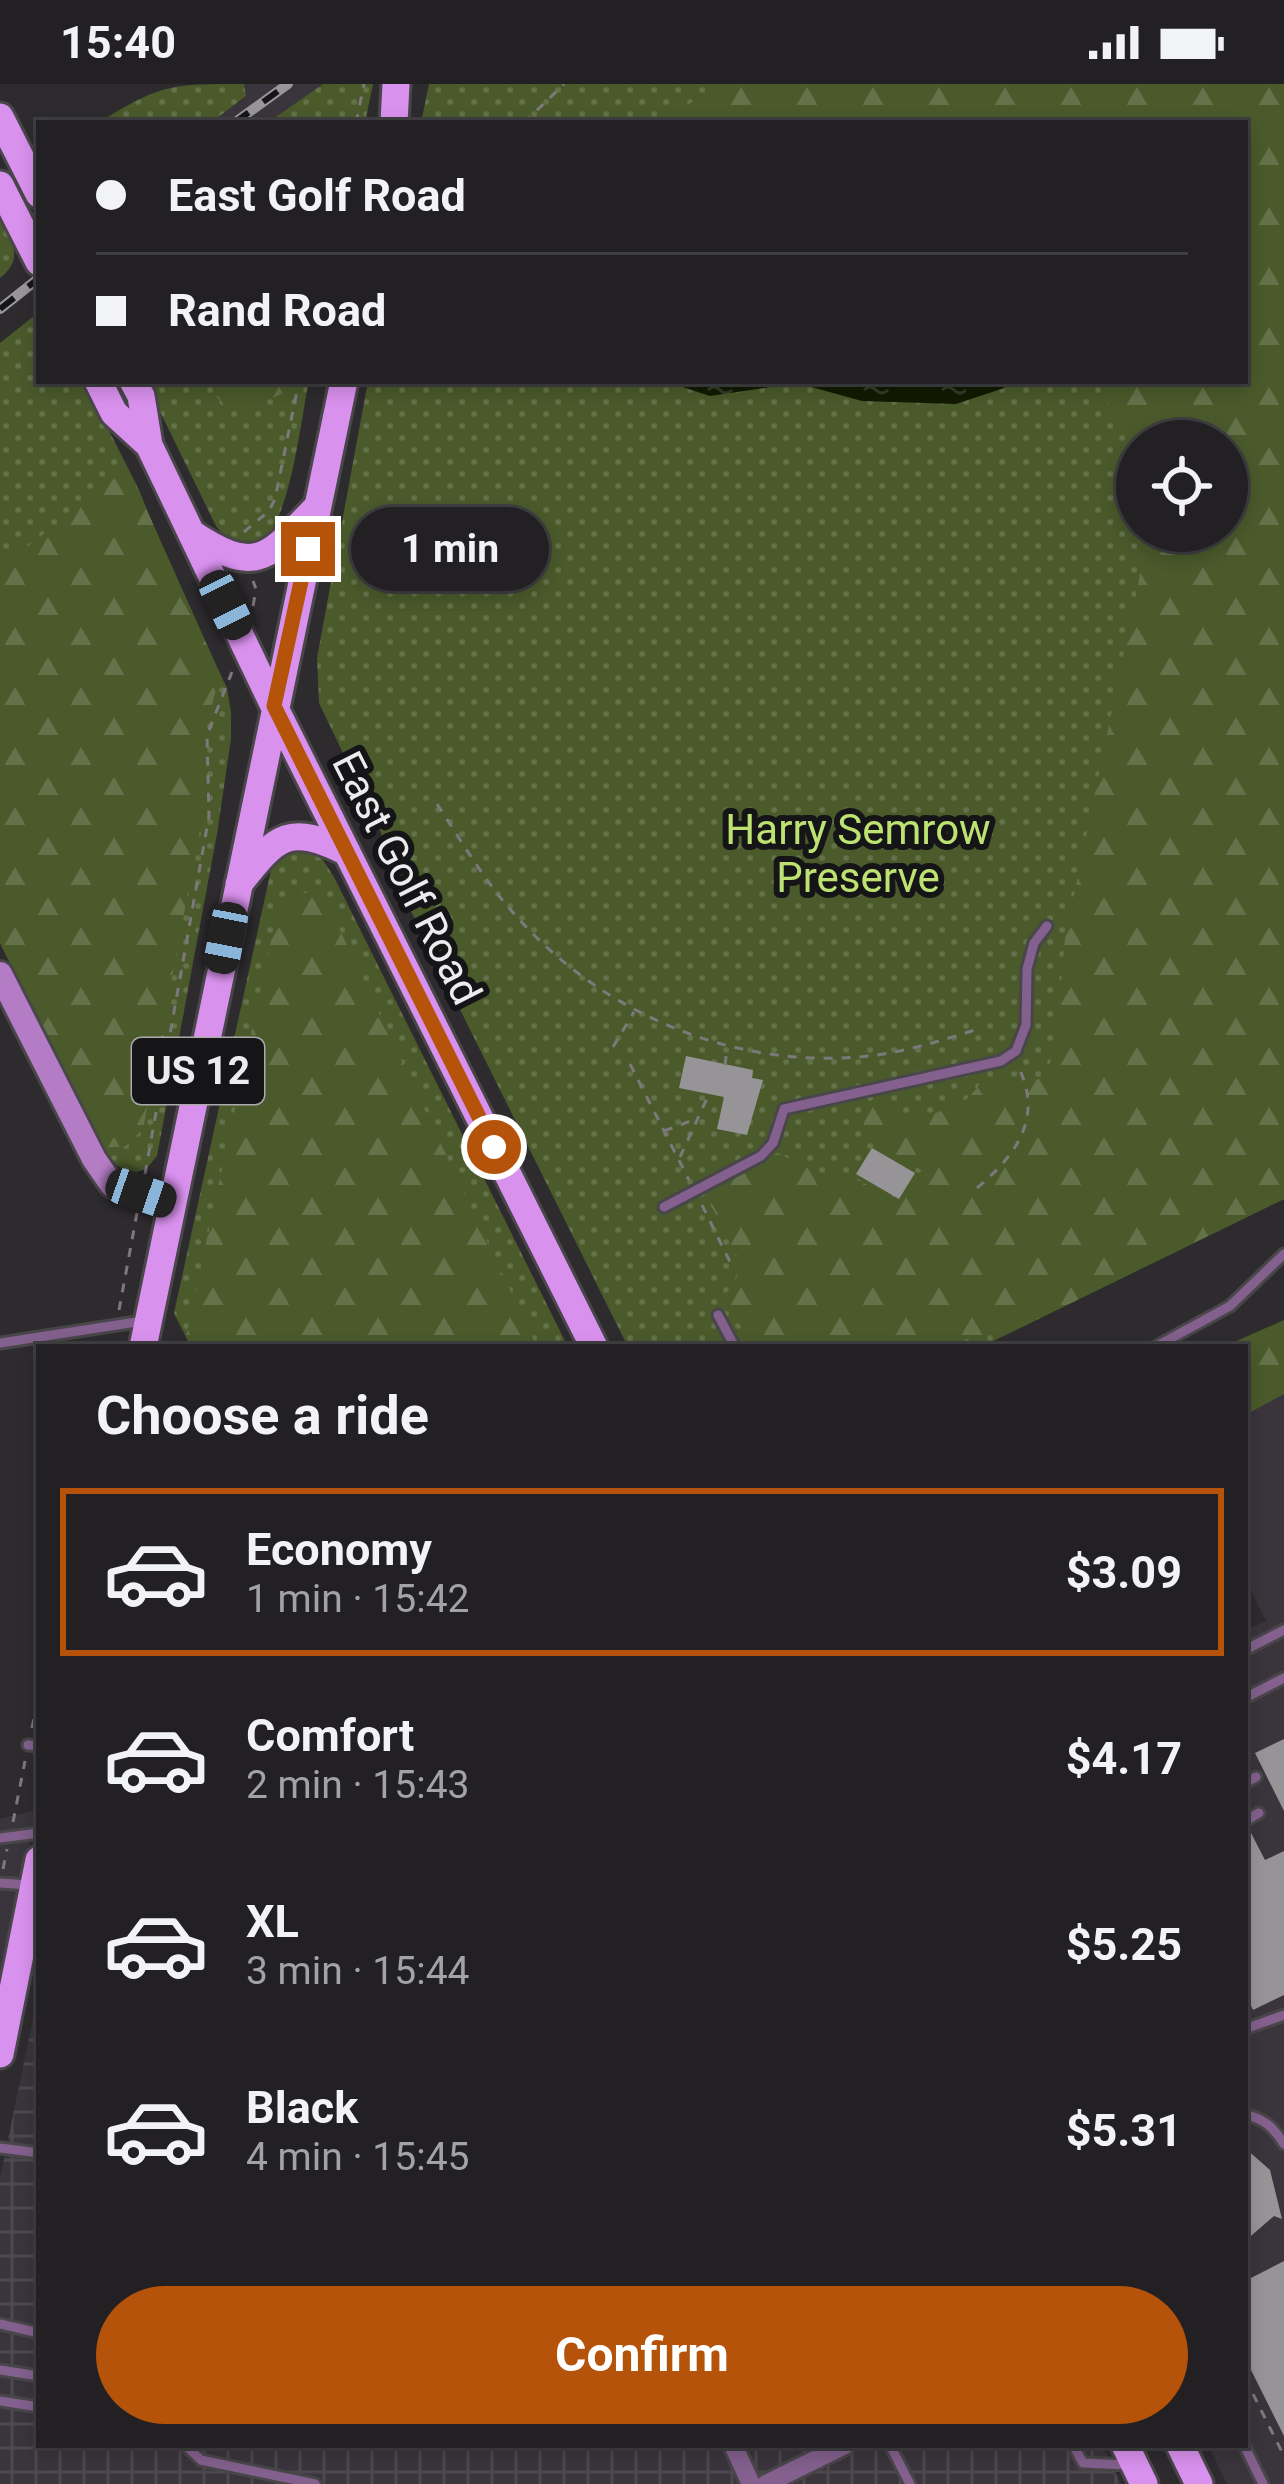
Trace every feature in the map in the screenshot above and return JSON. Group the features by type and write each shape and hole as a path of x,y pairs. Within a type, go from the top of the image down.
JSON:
{"main road":[{"path":"0,117 36,188"},
{"path":"0,184 36,256"},
{"name":"East Golf Road","path":"100,384 114,413 148,446"},
{"name":"East Golf Road","path":"134,384 148,446 593,1344"},
{"name":"US 12","path":"146,1334 343,384"},
{"path":"191,533 219,552 256,559 277,546 316,508"},
{"path":"237,887 260,857 291,836 307,835 347,852"},
{"path":"0,2054 33,1923 36,1872"},
{"path":"1181,2448 1199,2484"}],"street":[{"path":"0,974 94,1160 112,1185 171,1204"},
{"path":"734,2448 752,2484"},
{"path":"766,2484 839,2448"}],"lane":[{"path":"664,1207 761,1156 773,1143 784,1109 964,1072 1011,1054 1026,1025 1034,944 1047,926"},
{"path":"1160,1344 1230,1306 1284,1254"},
{"path":"718,1315 733,1344"},
{"path":"0,1343 117,1323 146,1334"},
{"path":"1248,1646 1284,1630"},
{"path":"1248,1696 1284,1678"},
{"path":"1248,1819 1259,1813"},
{"path":"5,1837 36,1833"},
{"path":"0,1883 36,1872"},
{"path":"1248,2028 1284,2015"},
{"path":"1248,2114 1273,2127 1284,2144"},
{"path":"0,2148 36,2152"},
{"path":"0,2324 36,2332"},
{"path":"0,2369 36,2375"},
{"path":"0,2401 36,2407"},
{"path":"188,2448 201,2460 315,2484"},
{"path":"892,2448 910,2484"},
{"path":"1075,2448 1083,2463 1134,2465"},
{"path":"1246,2448 1264,2484"}],"path":[{"path":"357,120 364,84"},
{"path":"527,120 564,84"},
{"path":"241,540 275,499 298,384"},
{"path":"250,572 255,600"},
{"path":"146,1169 209,817 207,735 227,688"},
{"path":"437,804 490,883 561,961 634,1011 696,1038 781,1056 875,1055 975,1030"},
{"path":"614,1047 634,1011"},
{"path":"725,1064 728,1046"},
{"path":"977,1189 1007,1162 1027,1118 1028,1088 1011,1054"},
{"path":"631,1064 733,1268"},
{"path":"679,1160 709,1094"},
{"path":"664,1131 700,1118"},
{"path":"117,1323 136,1221"},
{"path":"0,1883 5,1837 34,1745"},
{"path":"1248,2384 1284,2456"}],"shaded area":[{"path":"244,84 323,84 271,120 215,120 246,97"},
{"path":"1284,1346 1284,2484 1227,2484 1209,2448 1248,2448 1248,1630 1266,1621 1248,1584 1248,1363"},
{"path":"36,1810 0,1996 0,1819"},
{"path":"36,2004 36,2448 1103,2448 1121,2484 0,2484 0,2178"}],"green space":[{"path":"244,84 246,96 215,120 103,120 152,94 199,85"},
{"path":"323,84 373,84 366,120 271,120"},
{"path":"429,84 1158,84 1176,120 422,120"},
{"path":"727,84 1284,84 1284,1199 1003,1336 990,1333 948,1344 750,1344 725,1295 743,1268 711,1205 713,1191 777,1153 828,1177 846,1174 902,1203 923,1171 867,1139 862,1117 872,1104 890,1101 898,1121 958,1105 982,1079 1005,1077 1019,1085 1037,1080 1047,1070 1055,1049 1065,939 1145,552 1248,552 1248,420 1117,420 1098,384 1248,384 1248,120 658,120"},
{"path":"0,216 14,256 0,278"},
{"path":"36,314 36,384 86,384 139,490 227,688 231,713 217,834 157,1156 146,1169 132,1174 114,1164 103,1148 0,943 0,343"},
{"name":"Harry Semrow Preserve","path":"1284,337 1284,1199 987,1344 627,1344 397,883 380,830 319,703 317,658 367,384 1248,384 1248,378"},
{"path":"146,384 308,384 286,494 269,534 258,547 228,540 216,526"},
{"path":"222,384 289,384 288,391 252,407 229,411 217,397"},
{"path":"128,468 221,676 203,729 202,819 143,1129 126,1146 103,1148 0,943 0,568"},
{"path":"297,848 321,857 334,877 567,1344 190,1344 174,1313 277,858"},
{"path":"308,892 320,893 330,909 536,1344 190,1344 186,1337 276,917 287,901"},
{"path":"1284,1320 1284,1394 1248,1413 1248,1344 1230,1344"}],"water":[{"path":"673,384 790,384 710,396"},
{"path":"801,384 1007,384 956,404 862,401"}],"building":[{"path":"686,1056 753,1070 752,1078 763,1080 747,1135 717,1129 724,1097 679,1088"},
{"path":"872,1148 915,1173 899,1199 856,1174"},
{"path":"1284,1739 1284,1811 1255,1753"},
{"path":"1248,1829 1265,1860 1284,1851 1284,1995 1253,2010 1248,1999"},
{"path":"1248,2151 1270,2170 1282,2219 1274,2216 1248,2238"},
{"path":"1284,2261 1284,2436 1248,2364 1248,2279"}],"railway":[{"path":"238,120 288,84"},
{"path":"0,309 36,280"}],"route":[{"path":"308,549 274,706 494,1147"}]}
